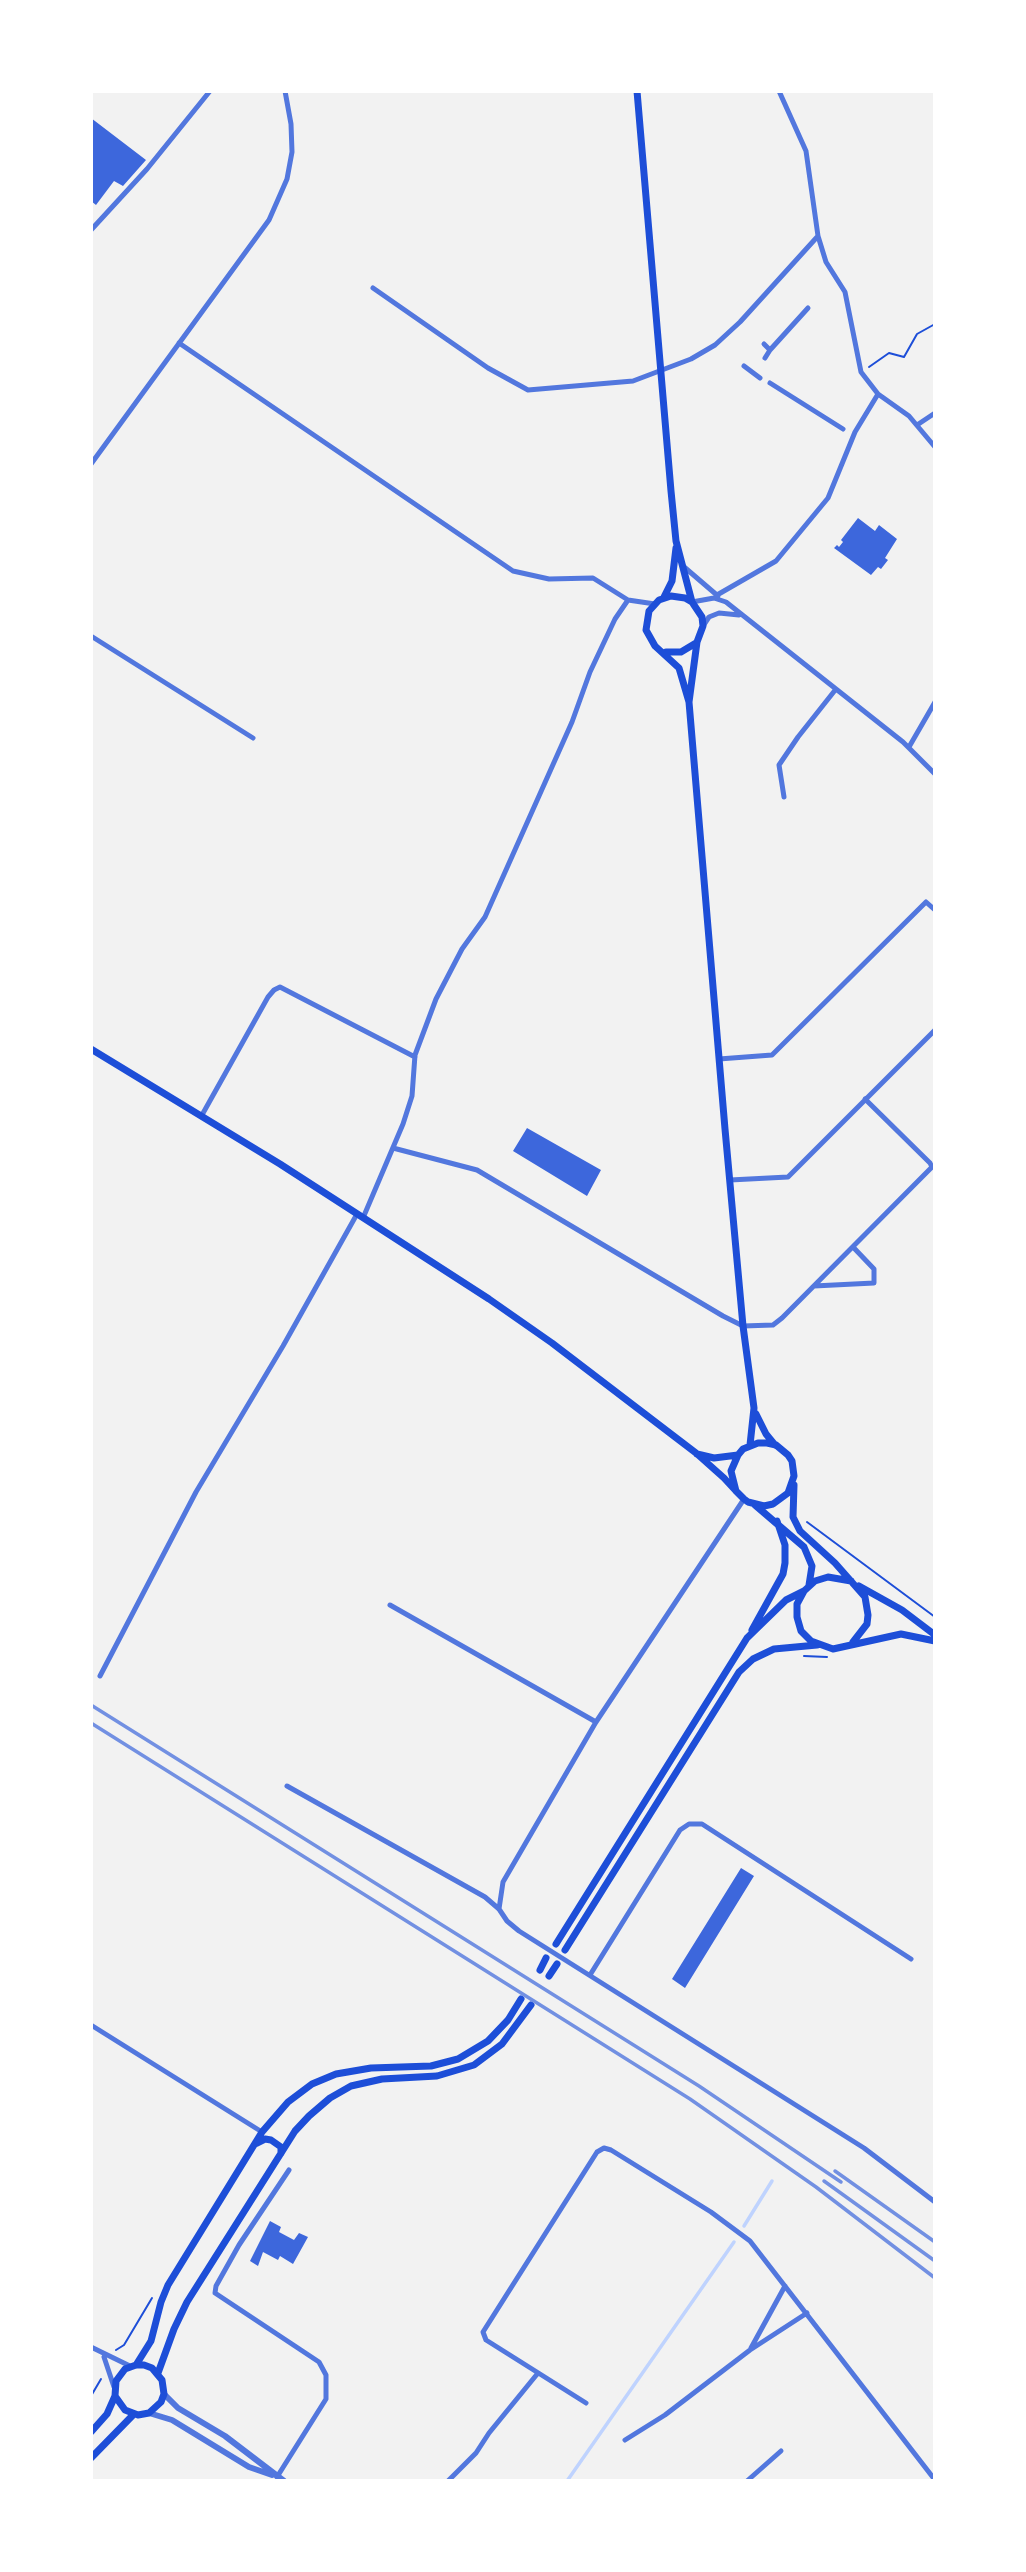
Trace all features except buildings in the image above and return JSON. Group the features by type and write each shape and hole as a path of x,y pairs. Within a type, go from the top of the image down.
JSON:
{"main road":[{"path":"637,91 676,541 673,580 664,598"},
{"path":"676,541 692,602 698,609 703,626 697,642 689,702"},
{"path":"692,602 678,597 664,598 649,611 646,630 649,639 680,668 689,702 743,1326 754,1408 760,1425 792,1461 794,1522 865,1597 868,1615 863,1632 850,1644"},
{"path":"663,651 681,652 697,642"},
{"path":"91,1049 202,1115 531,1328 696,1453 744,1499 794,1536 809,1555 812,1566 806,1588 797,1604 797,1618 801,1631 817,1645"},
{"path":"750,1446 754,1408"},
{"path":"736,1491 731,1471 738,1455 750,1446 767,1443 776,1445"},
{"path":"696,1453 714,1458 738,1455"},
{"path":"754,1504 773,1504 781,1500 792,1485 794,1476"},
{"path":"556,1944 747,1638 783,1574 785,1545 777,1521"},
{"path":"747,1638 786,1600 828,1577 852,1582 902,1610 935,1635"},
{"path":"565,1950 738,1672 752,1659 774,1649 817,1645 833,1648 901,1634 935,1641"},
{"path":"540,1970 547,1958"},
{"path":"549,1976 557,1964"},
{"path":"91,2432 107,2414 119,2375 133,2366 151,2341 168,2285 262,2132 292,2098 327,2077 361,2069 440,2064 468,2054 495,2034 521,2000"},
{"path":"158,2374 187,2302 281,2154 321,2104 340,2091 382,2079 437,2076 474,2065 507,2039 531,2005"},
{"path":"256,2144 265,2139 271,2140 281,2147 281,2154"},
{"path":"115,2393 125,2410 134,2414 149,2413 161,2402 164,2394 162,2380 158,2374 152,2368 133,2366"},
{"path":"91,2458 134,2414"}],"street":[{"path":"91,230 147,169 210,91"},
{"path":"91,464 250,248 273,212 287,179 292,152 291,124 285,91"},
{"path":"779,91 806,151 818,236 826,262 845,292 861,372 878,394 900,409 935,447"},
{"path":"373,288 488,368 528,390 633,382 691,359 715,345 742,320 818,236"},
{"path":"765,358 808,308"},
{"path":"179,343 513,571 549,579 593,578 628,600 655,604"},
{"path":"764,344 770,350"},
{"path":"744,366 760,378"},
{"path":"770,383 843,429"},
{"path":"717,595 776,561 828,498 852,434 878,394"},
{"path":"917,425 935,413"},
{"path":"683,566 909,747 935,774"},
{"path":"692,602 714,598 726,602"},
{"path":"100,1676 196,1492 360,1216 393,1148 412,1096 415,1057 436,999 462,949 485,917 572,722 590,672 615,619 628,600"},
{"path":"703,626 709,617 719,613 734,614 751,622"},
{"path":"91,636 253,738"},
{"path":"784,797 779,765 836,689"},
{"path":"909,747 935,704"},
{"path":"719,1059 772,1055 926,902 935,910"},
{"path":"202,1115 268,997 280,987 415,1057"},
{"path":"730,1180 788,1177 935,1030"},
{"path":"393,1148 478,1170 743,1326 777,1323 932,1166 865,1099"},
{"path":"814,1286 874,1283 874,1269 853,1247"},
{"path":"499,1909 503,1882 596,1722 744,1499"},
{"path":"390,1605 596,1722"},
{"path":"287,1786 485,1897 512,1926 864,2148 935,2202"},
{"path":"590,1975 680,1830 689,1824 702,1824 911,1959"},
{"path":"91,2025 262,2132"},
{"path":"586,2403 486,2340 483,2332 600,2150 611,2150 728,2224 750,2241 935,2480"},
{"path":"280,2479 326,2399 326,2375 319,2362 215,2293 216,2286 239,2245 289,2170"},
{"path":"750,2350 785,2287"},
{"path":"625,2440 665,2415 750,2350 807,2313"},
{"path":"91,2347 133,2366"},
{"path":"102,2354 108,2365 115,2393"},
{"path":"448,2481 476,2453 489,2432 538,2373"},
{"path":"164,2394 178,2408 225,2436 280,2479"},
{"path":"149,2413 172,2420 249,2467 280,2479"},
{"path":"747,2481 781,2451"}],"path":[{"path":"861,372 888,354 904,357 917,334 935,324"},
{"path":"802,1518 825,1538 935,1617"},
{"path":"804,1656 813,1656"}],"waterway":[{"path":"744,2226 772,2181"},
{"path":"567,2481 734,2242"}],"railway":[{"path":"91,1705 699,2086 841,2182"},
{"path":"91,1723 690,2099 816,2187 935,2278"},
{"path":"835,2171 935,2242"},
{"path":"824,2181 935,2261"}]}
